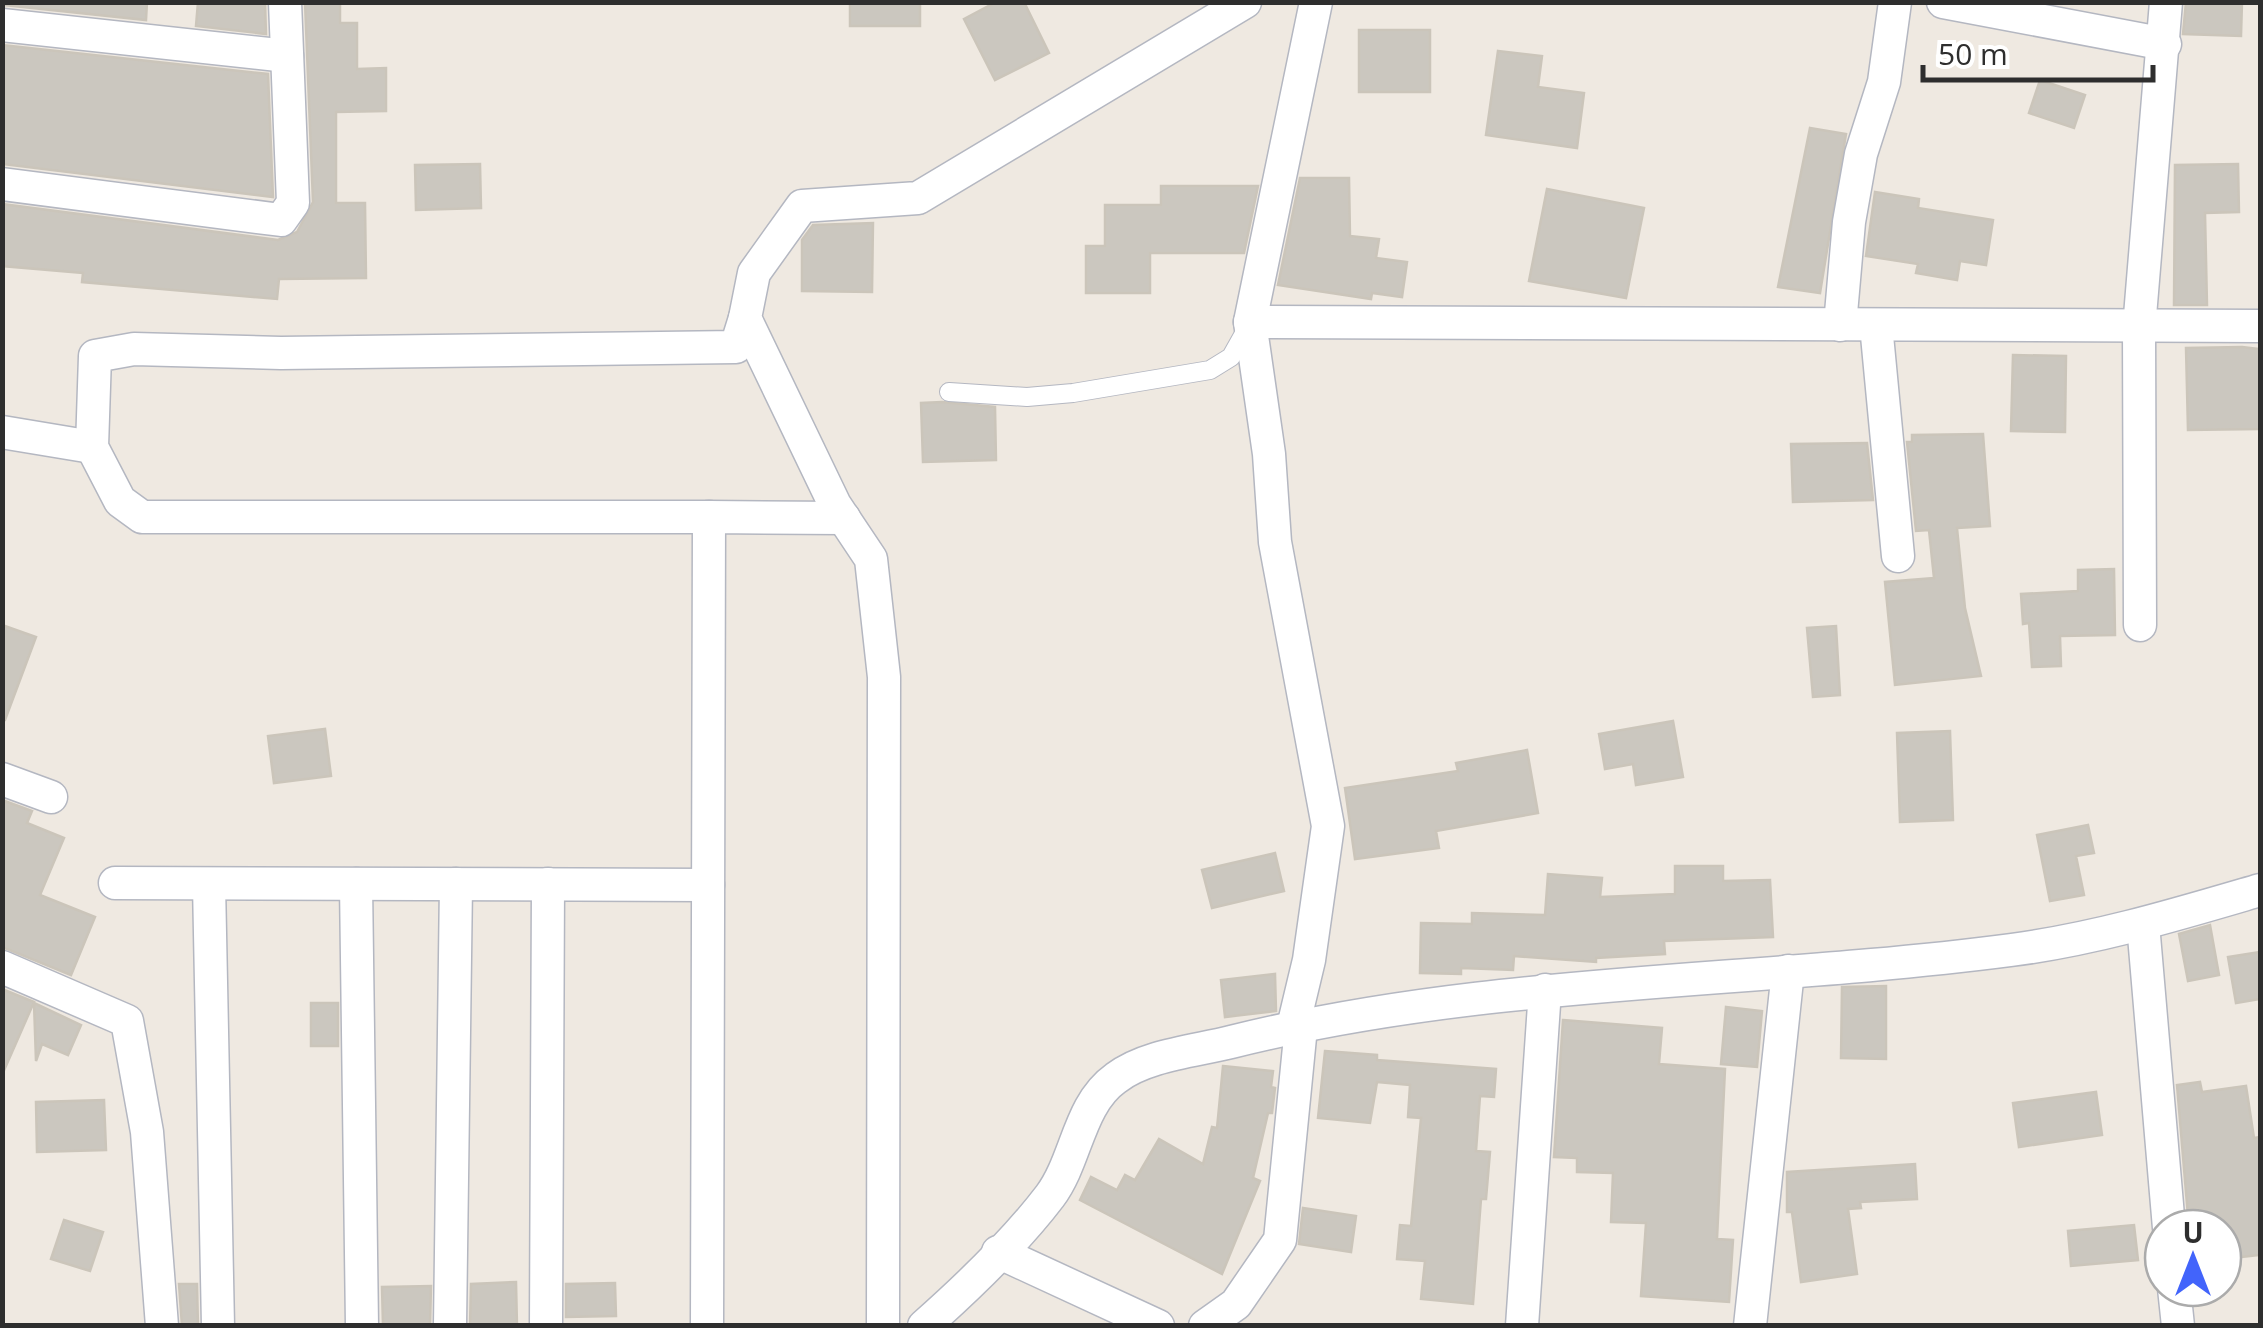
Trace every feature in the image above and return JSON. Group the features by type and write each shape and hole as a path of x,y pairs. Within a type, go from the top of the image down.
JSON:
{"street":[{"path":"2,184 281,220 294,203 285,2"},
{"path":"844,518 142,516 120,501 92,447 95,356 134,349 281,353 736,346 746,318 754,273 802,206 918,198 1245,2"},
{"path":"1840,325 1852,205 1861,154 1884,82 1895,2"},
{"path":"1942,2 2164,44"},
{"path":"2140,625 2139,328 2166,2"},
{"path":"1205,1326 1236,1304 1280,1240 1297,1027 1328,826 1275,542 1269,454 1250,322 1312,3"},
{"path":"2,25 287,56"},
{"path":"746,318 844,518 871,559 884,677 883,1326"},
{"path":"1250,322 2260,326"},
{"path":"1876,325 1898,556"},
{"path":"2,432 92,447"},
{"path":"707,1326 709,516"},
{"path":"2,778 51,797"},
{"path":"114,883 708,885"},
{"path":"209,884 218,1326"},
{"path":"356,884 362,1326"},
{"path":"450,1326 456,884"},
{"path":"546,1326 548,884"},
{"path":"924,1326 1052,1193 1094,1101 1116,1078 1143,1065 1297,1027 1398,1008 1545,990 2013,950 2142,924 2260,890"},
{"path":"2142,924 2167,1208"},
{"path":"2,967 128,1021 147,1132 162,1326"},
{"path":"1750,1326 1788,971"},
{"path":"1522,1326 1545,990"},
{"path":"998,1252 1158,1326"}],"lane":[{"path":"949,392 1058,394 1210,370 1231,357 1250,322"}],"building":[{"path":"147,2 146,20 3,5"},
{"path":"198,2 265,2 266,34 196,26"},
{"path":"305,2 340,2 340,23 357,23 357,69 386,68 386,111 336,112 336,203 365,203 366,278 279,279 277,299 82,282 83,273 2,266 2,204 278,240 297,232 313,202"},
{"path":"850,2 920,2 920,26 850,26"},
{"path":"996,2 1024,2 1049,53 995,80 964,19"},
{"path":"2186,2 2242,2 2241,36 2183,34"},
{"path":"1359,30 1430,30 1430,92 1359,92"},
{"path":"2,45 268,74 273,197 2,164"},
{"path":"1498,51 1542,56 1538,87 1584,93 1577,148 1486,135"},
{"path":"2040,80 2085,95 2074,128 2029,113"},
{"path":"1810,128 1846,134 1820,293 1778,287"},
{"path":"480,164 481,208 416,210 415,165"},
{"path":"2238,164 2239,212 2205,213 2207,305 2174,305 2175,165"},
{"path":"1300,178 1349,178 1350,236 1379,239 1376,258 1407,262 1402,297 1372,293 1371,299 1278,285"},
{"path":"1161,186 1258,186 1244,253 1150,253 1150,293 1086,293 1086,246 1105,246 1105,205 1161,205"},
{"path":"1547,189 1644,208 1626,298 1529,281"},
{"path":"1875,192 1919,199 1918,208 1993,220 1986,265 1960,261 1957,280 1916,273 1918,264 1866,256"},
{"path":"873,223 872,292 802,291 802,240 813,225"},
{"path":"2186,348 2260,349 2260,429 2188,430"},
{"path":"2013,355 2066,356 2065,432 2011,431"},
{"path":"921,403 995,407 996,460 923,462"},
{"path":"1983,434 1990,526 1957,528 1965,608 1981,676 1895,685 1885,582 1934,578 1929,530 1916,531 1907,442 1912,442 1912,435"},
{"path":"1867,443 1873,500 1793,502 1791,444"},
{"path":"2114,569 2115,635 2060,636 2061,666 2032,667 2029,623 2023,624 2021,594 2078,591 2078,570"},
{"path":"2,625 36,637 5,720 2,720"},
{"path":"1836,626 1840,695 1813,697 1807,628"},
{"path":"1673,721 1683,777 1636,785 1633,764 1605,769 1599,734"},
{"path":"325,729 331,776 274,783 268,736"},
{"path":"1950,731 1953,820 1900,822 1897,733"},
{"path":"1527,750 1538,813 1436,831 1439,848 1355,859 1345,788 1458,771 1456,763"},
{"path":"2,800 32,811 27,823 64,838 40,895 95,917 71,975 2,947"},
{"path":"2088,825 2094,853 2076,856 2084,895 2050,901 2037,835"},
{"path":"1275,853 1284,891 1212,908 1202,870"},
{"path":"1675,866 1723,866 1723,881 1770,880 1773,937 1664,941 1665,954 1596,958 1596,962 1514,956 1513,970 1461,968 1461,974 1420,973 1421,923 1472,924 1472,913 1545,915 1548,874 1602,878 1600,897 1675,894"},
{"path":"2210,925 2219,975 2188,981 2179,934"},
{"path":"2260,952 2260,999 2236,1003 2228,957"},
{"path":"1275,974 1276,1011 1225,1017 1221,980"},
{"path":"1886,986 1886,1059 1841,1058 1842,987"},
{"path":"2,989 34,1002 2,1075"},
{"path":"34,1003 81,1025 68,1055 42,1044 36,1061"},
{"path":"311,1003 338,1003 338,1046 311,1046"},
{"path":"1726,1007 1762,1011 1757,1067 1721,1064"},
{"path":"1563,1020 1662,1028 1659,1064 1725,1069 1717,1239 1733,1240 1729,1302 1641,1296 1646,1223 1611,1222 1613,1173 1577,1172 1577,1158 1554,1157"},
{"path":"1325,1051 1377,1055 1377,1060 1496,1069 1494,1097 1480,1096 1476,1151 1490,1152 1486,1199 1481,1199 1473,1304 1421,1299 1425,1261 1397,1259 1400,1225 1411,1226 1421,1118 1408,1117 1410,1085 1377,1082 1370,1123 1318,1118"},
{"path":"1223,1066 1273,1071 1271,1087 1275,1088 1272,1113 1268,1113 1253,1178 1260,1181 1222,1274 1080,1200 1091,1177 1117,1190 1125,1175 1135,1180 1159,1139 1203,1164 1212,1127 1217,1128"},
{"path":"2200,1082 2202,1092 2246,1086 2254,1138 2260,1137 2260,1255 2243,1257 2243,1208 2187,1208 2177,1085"},
{"path":"2096,1092 2102,1135 2019,1147 2013,1103"},
{"path":"104,1100 106,1150 37,1152 36,1102"},
{"path":"1915,1164 1917,1199 1860,1202 1861,1208 1848,1209 1857,1274 1801,1282 1792,1212 1787,1212 1787,1172"},
{"path":"1303,1208 1356,1216 1351,1252 1299,1244"},
{"path":"64,1220 103,1232 90,1271 51,1259"},
{"path":"2134,1225 2138,1260 2071,1266 2068,1231"},
{"path":"516,1282 517,1326 470,1326 471,1284"},
{"path":"615,1283 616,1316 566,1317 566,1284"},
{"path":"179,1284 197,1284 198,1326 182,1326"},
{"path":"431,1286 430,1326 383,1326 382,1287"}]}
